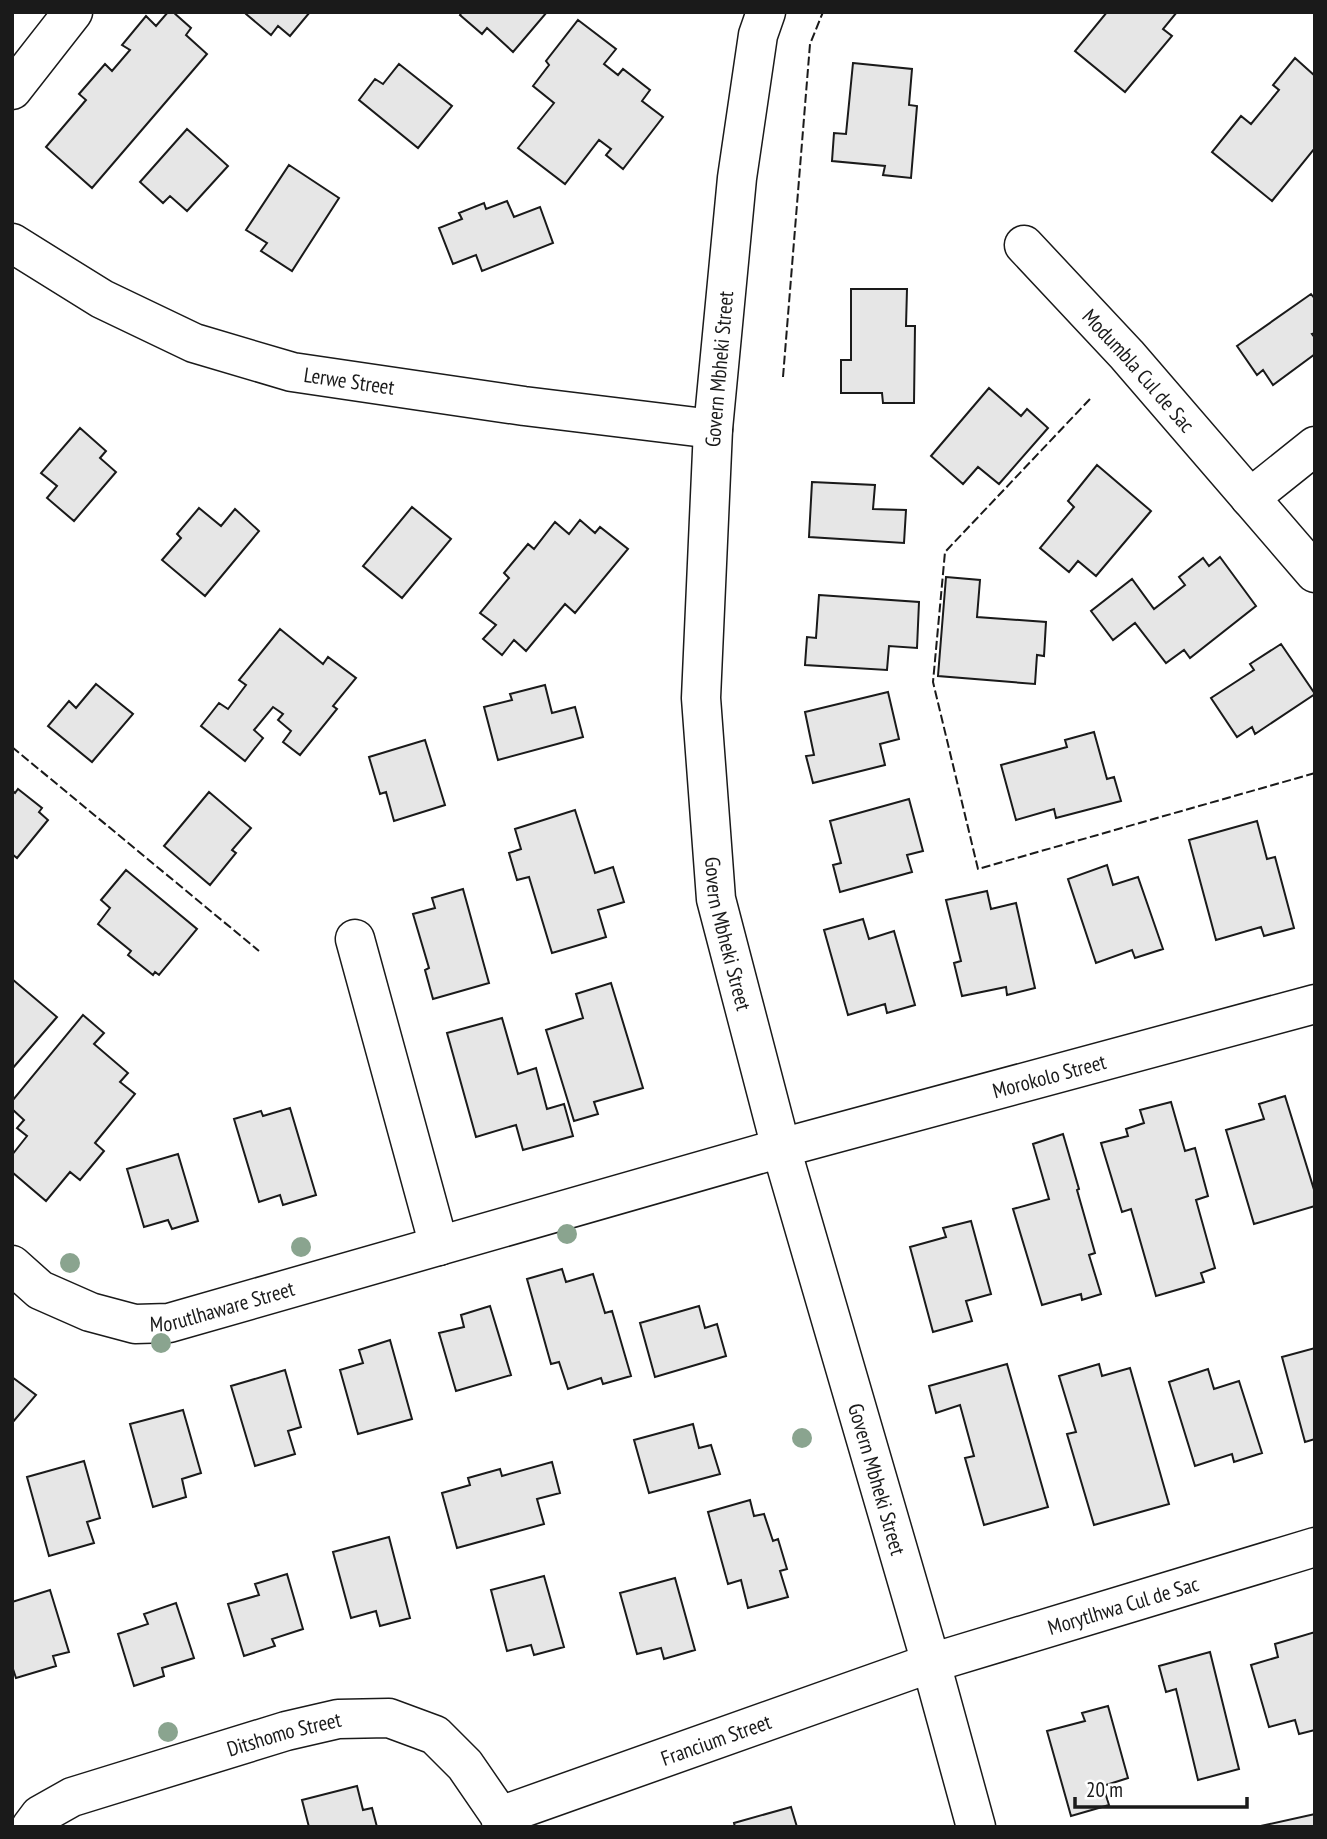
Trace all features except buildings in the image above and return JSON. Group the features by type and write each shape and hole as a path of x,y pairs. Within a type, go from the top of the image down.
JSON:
{"street":[{"path":"12,90 73,12"},
{"name":"Govern Mbheki Street","path":"766,12 758,34 737,178 713,429 701,698 716,899 781,1148 976,1827"},
{"name":"Lerwe Street","path":"12,243 102,299 194,343 292,372 524,406 713,429"},
{"name":"Modumbla Cul de Sac","path":"1024,245 1127,355 1315,573"},
{"path":"1250,498 1315,446"},
{"path":"355,939 439,1246"},
{"name":"Morokolo Street","path":"781,1148 1315,1004"},
{"name":"Morutlhaware Street","path":"12,1265 40,1290 90,1312 135,1324 169,1323 781,1148"},
{"name":"Morytlhwa Cul de Sac","path":"931,1663 1315,1547"},
{"name":"Francium Street","path":"501,1821 931,1663"},
{"name":"Ditshomo Street","path":"31,1827 40,1815 72,1797 286,1731 338,1719 389,1718 435,1735 465,1765 501,1821"}],"fence":[{"path":"783,377 810,44 823,12"},
{"path":"1090,399 945,552 933,682 978,869 1315,773"},
{"path":"12,747 259,951"}]}
